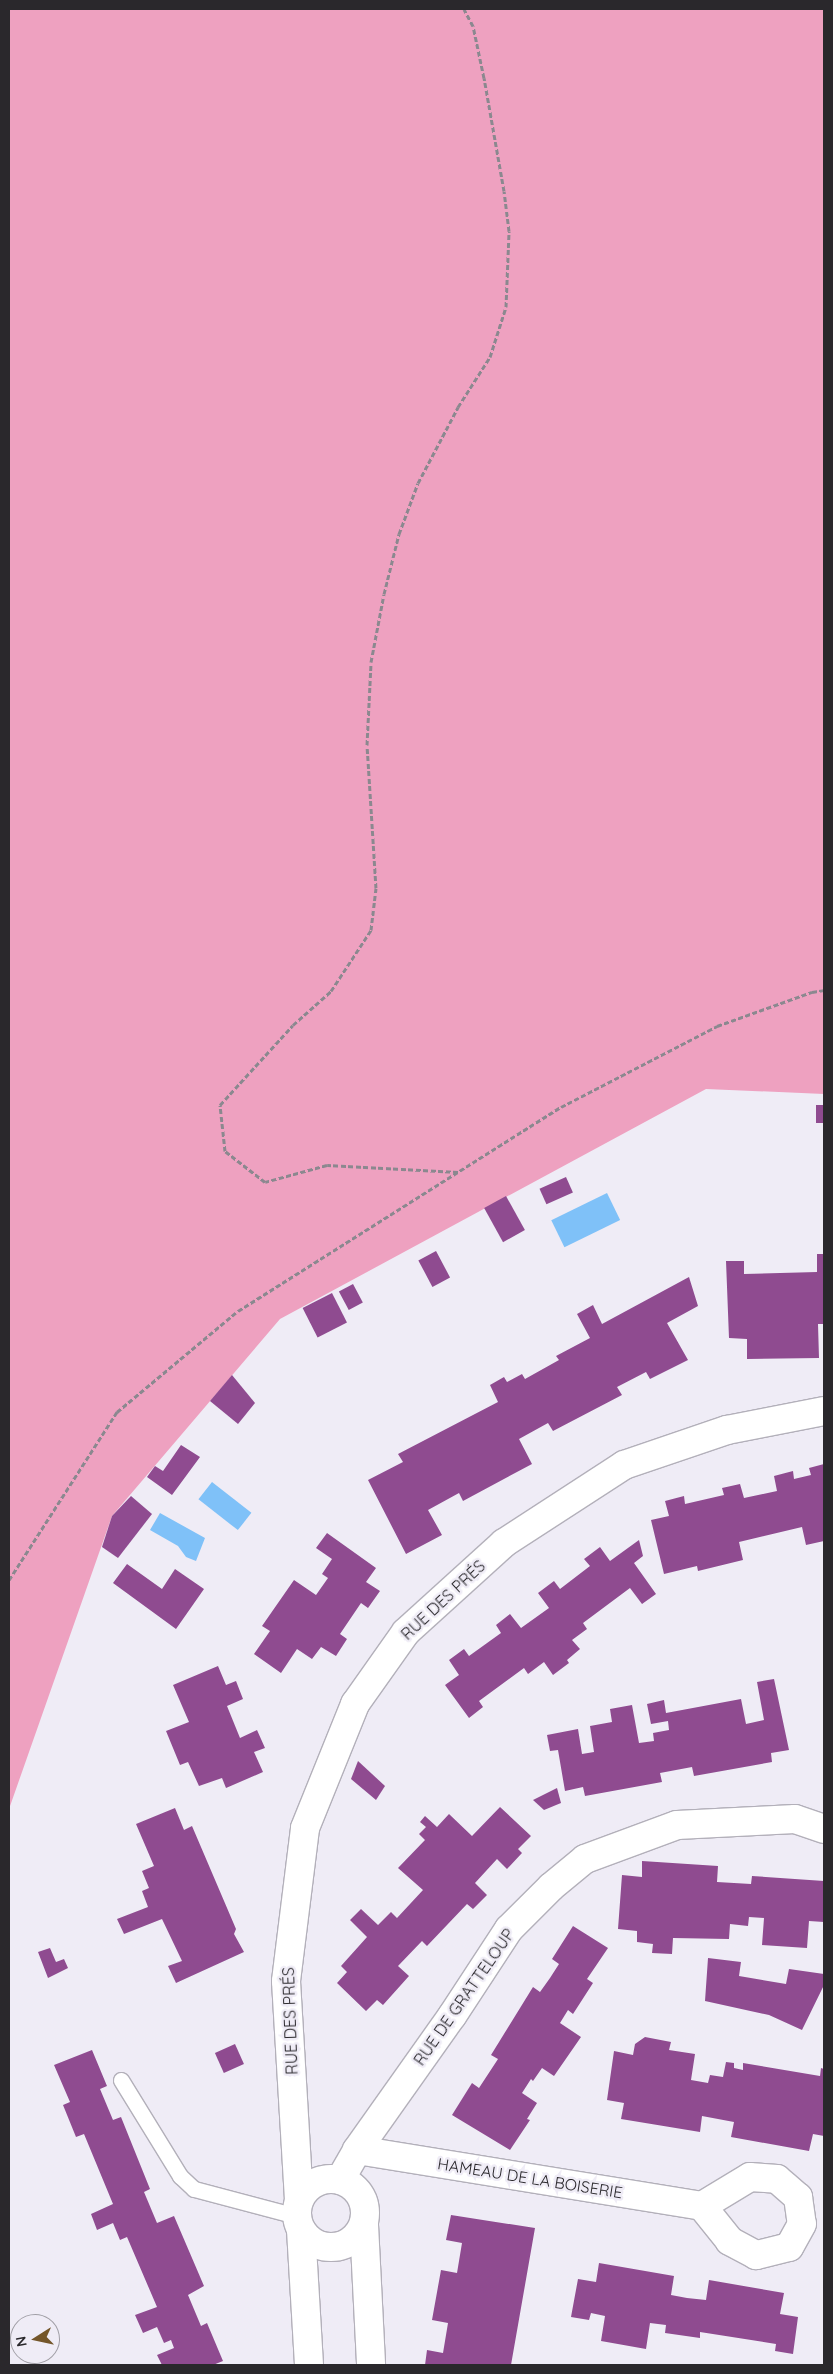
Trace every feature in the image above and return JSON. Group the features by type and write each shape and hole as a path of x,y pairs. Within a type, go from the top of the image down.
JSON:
{"street":[{"name":"RUE DES PRÉS","path":"309,2365 298,2216 286,1981 305,1828 355,1704 406,1632 504,1543 624,1465 727,1430 824,1412"},
{"name":"RUE DE GRATTELOUP","path":"331,2180 357,2150 452,2016 509,1929 551,1887 585,1859 677,1825 795,1819 824,1829"},
{"name":"RUE DES PRÉS","path":"293,2110 331,2180"},
{"name":"HAMEAU DE LA BOISERIE","path":"357,2150 702,2206"},
{"path":"364,2225 352,2241 334,2248 315,2244 298,2216 308,2187 331,2180 356,2189 365,2206 364,2225 371,2365"}],"lane":[{"path":"121,2080 180,2176 194,2189 298,2216"}],"path":[{"path":"458,1172 327,1165 265,1182 225,1151 220,1105 294,1025 331,991 371,930 376,888 367,745 371,662 384,594 399,534 418,483 458,407 490,357 506,307 509,231 504,191 473,26 464,9"},
{"path":"9,1580 117,1412 238,1312 561,1107 717,1026 812,992 824,990"}],"shaded area":[{"path":"9,9 824,9 824,1094 706,1089 280,1319 112,1516 9,1809"}],"water":[{"path":"607,1193 620,1220 564,1247 551,1220"},
{"path":"212,1482 251,1513 238,1530 198,1499"},
{"path":"160,1513 205,1538 196,1561 186,1557 178,1546 150,1530"}],"building":[{"path":"816,1105 824,1105 824,1123 816,1123"},
{"path":"566,1177 573,1193 546,1204 540,1189"},
{"path":"506,1196 525,1230 503,1242 484,1208"},
{"path":"436,1251 450,1277 432,1287 418,1260"},
{"path":"817,1254 824,1254 824,1324 818,1324 819,1358 747,1359 747,1339 729,1338 726,1261 744,1261 744,1274 817,1272"},
{"path":"689,1277 698,1306 667,1323 688,1360 650,1379 646,1372 617,1387 622,1395 553,1431 548,1423 519,1439 532,1464 463,1501 459,1493 428,1510 442,1535 406,1554 368,1480 403,1462 398,1454 498,1402 490,1385 504,1377 507,1382 522,1374 525,1379 559,1360 556,1356 590,1338 577,1314 593,1305 602,1324"},
{"path":"353,1284 363,1303 349,1310 339,1292"},
{"path":"332,1293 347,1322 318,1337 303,1308"},
{"path":"232,1375 255,1403 238,1424 210,1401"},
{"path":"181,1445 200,1457 172,1495 147,1477 155,1466 163,1471"},
{"path":"824,1464 824,1541 806,1545 802,1527 739,1542 743,1560 698,1571 697,1566 664,1574 651,1520 669,1516 665,1501 684,1496 685,1504 724,1495 722,1488 740,1484 744,1498 777,1491 774,1476 793,1471 794,1479 811,1475 809,1468"},
{"path":"131,1496 152,1514 118,1558 102,1547 112,1516"},
{"path":"327,1533 376,1568 366,1582 380,1591 368,1608 361,1603 340,1634 347,1639 336,1656 321,1647 312,1659 297,1649 281,1673 254,1654 270,1631 262,1626 294,1580 316,1595 328,1578 322,1574 332,1559 316,1548"},
{"path":"639,1540 643,1556 634,1563 656,1594 642,1604 630,1588 583,1623 587,1629 572,1640 580,1649 567,1660 569,1663 553,1675 544,1662 528,1674 524,1668 479,1701 483,1707 469,1718 445,1685 459,1675 449,1660 464,1649 469,1656 501,1633 496,1625 510,1614 521,1628 549,1608 538,1593 554,1581 560,1589 590,1566 584,1559 600,1547 610,1561"},
{"path":"127,1564 162,1589 175,1569 204,1589 176,1629 113,1583"},
{"path":"218,1666 226,1685 236,1681 243,1699 227,1706 240,1738 257,1730 265,1748 254,1752 263,1772 226,1788 222,1778 199,1786 188,1762 180,1765 166,1731 189,1722 173,1685"},
{"path":"774,1679 789,1750 771,1753 772,1762 694,1776 692,1767 660,1773 662,1782 585,1796 583,1787 565,1791 558,1750 550,1751 547,1735 578,1729 582,1754 594,1752 590,1726 612,1722 610,1709 632,1705 639,1743 654,1741 653,1733 669,1730 668,1721 651,1724 647,1704 664,1700 666,1713 741,1699 746,1724 764,1720 757,1682"},
{"path":"358,1761 385,1786 376,1800 351,1779"},
{"path":"557,1788 561,1803 544,1810 533,1800"},
{"path":"500,1807 531,1836 518,1849 522,1853 507,1869 497,1859 475,1883 487,1895 473,1909 467,1904 427,1946 422,1941 398,1966 409,1976 383,2005 377,2000 366,2011 337,1983 347,1972 341,1966 367,1937 350,1920 361,1909 378,1925 391,1912 397,1918 423,1890 398,1868 425,1840 419,1834 426,1827 420,1822 425,1816 437,1827 449,1814 472,1836"},
{"path":"175,1808 184,1830 192,1826 236,1929 234,1934 244,1952 176,1983 168,1966 182,1961 162,1919 124,1934 117,1919 148,1907 142,1891 149,1888 142,1871 154,1866 136,1824"},
{"path":"642,1861 718,1866 717,1882 751,1884 752,1876 824,1881 824,1922 809,1921 807,1948 762,1945 764,1918 749,1917 748,1926 730,1924 729,1939 673,1938 672,1954 652,1953 653,1944 637,1942 637,1931 618,1929 622,1875 642,1877"},
{"path":"573,1926 608,1948 587,1979 593,1983 573,2014 568,2010 560,2023 581,2037 554,2076 542,2068 533,2081 531,2079 522,2093 537,2103 527,2119 530,2120 510,2150 452,2115 472,2083 479,2088 498,2059 491,2055 533,1987 540,1992 559,1964 552,1959"},
{"path":"50,1948 56,1962 64,1959 68,1968 48,1978 38,1952"},
{"path":"708,1958 741,1962 739,1976 786,1984 789,1969 824,1974 824,1985 802,2030 769,2015 705,2001"},
{"path":"645,2037 671,2042 669,2050 695,2054 691,2080 708,2083 710,2075 723,2077 726,2062 734,2063 734,2068 743,2070 743,2063 820,2076 821,2068 824,2069 824,2136 813,2134 809,2151 731,2137 734,2122 702,2116 700,2132 621,2119 624,2103 607,2100 614,2051 633,2055 635,2044"},
{"path":"235,2044 244,2064 224,2073 215,2053"},
{"path":"92,2050 107,2086 100,2089 113,2120 121,2117 150,2189 144,2192 157,2223 174,2216 204,2286 188,2295 201,2326 207,2323 223,2361 213,2365 162,2365 157,2355 174,2348 171,2340 164,2343 157,2327 143,2333 135,2315 157,2307 127,2237 120,2240 113,2223 97,2230 91,2214 113,2204 84,2134 76,2137 63,2105 70,2102 54,2065"},
{"path":"451,2215 535,2228 511,2365 425,2365 427,2350 443,2353 448,2323 432,2320 441,2270 457,2273 462,2243 446,2240"},
{"path":"599,2263 674,2276 671,2295 687,2298 706,2300 709,2280 784,2293 780,2314 798,2317 793,2354 775,2351 776,2344 700,2332 700,2338 665,2333 666,2325 650,2323 646,2349 601,2341 605,2316 591,2313 589,2320 571,2317 578,2279 596,2282"}]}
